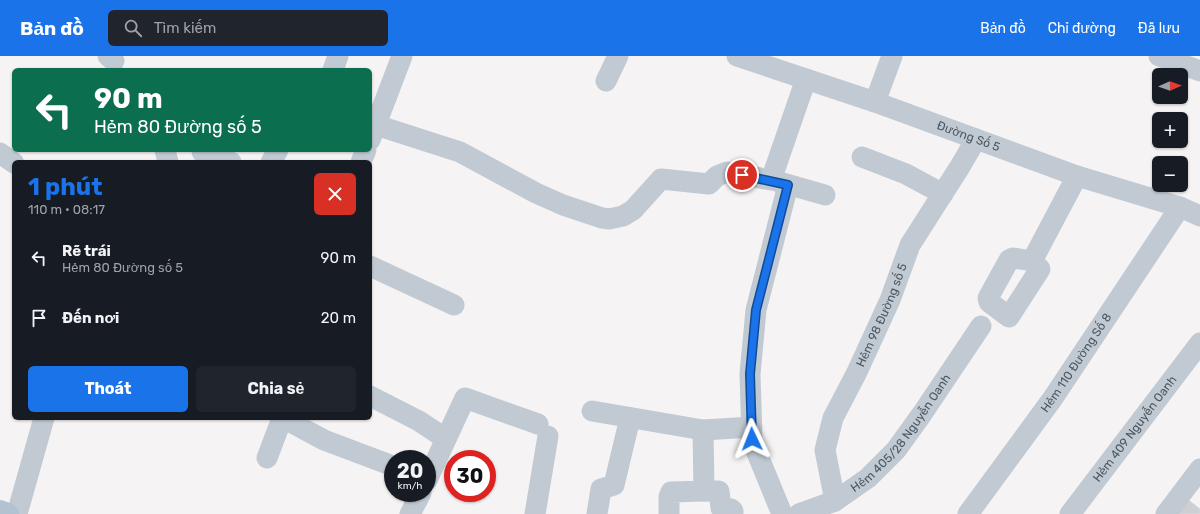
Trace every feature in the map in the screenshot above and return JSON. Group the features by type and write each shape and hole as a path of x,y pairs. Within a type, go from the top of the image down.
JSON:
{"main road":[{"path":"0,511 8,514"}],"street":[{"path":"334,68 338,56"},
{"path":"402,56 373,133 460,152 536,194 602,218 609,219 623,216 633,210 662,179 709,184 717,176 727,172 780,183 825,195"},
{"path":"606,80 618,56"},
{"name":"Đường Số 5","path":"738,56 875,102 1077,176 1180,208 1200,216"},
{"path":"875,102 892,56"},
{"path":"1159,56 1200,71"},
{"path":"782,514 757,453 752,433 750,374 756,310 780,183 806,80"},
{"name":"Hẻm 98 Đường số 5","path":"835,501 825,450 833,418 857,372 890,300 910,245 976,139"},
{"path":"202,152 225,160"},
{"path":"862,157 906,174 943,194"},
{"path":"1032,261 1077,176"},
{"name":"Hẻm 110 Đường Số 8","path":"968,514 1053,398 1180,208"},
{"path":"372,268 454,305"},
{"name":"Hẻm 405/28 Nguyễn Oanh","path":"799,514 835,501 868,478 896,450 981,326"},
{"name":"Hẻm 409 Nguyễn Oanh","path":"1070,514 1200,343"},
{"path":"372,397 419,421 446,439"},
{"path":"436,461 464,398 543,430 535,514"},
{"path":"592,411 703,430 752,433"},
{"path":"597,514 601,489 614,485 630,418"},
{"path":"17,514 43,420"},
{"path":"268,458 282,420"},
{"path":"287,420 324,440 384,463"},
{"path":"703,430 704,491"},
{"path":"1166,514 1198,478"},
{"path":"669,514 669,496 671,492 704,491 719,491 721,508 731,509 733,514"},
{"path":"410,514 416,502"}],"building":[{"path":"1186,498 1200,509 1200,514 1174,514"}],"route":[{"path":"742,175 771,180 788,185 756,310 750,374 752,439"}]}
